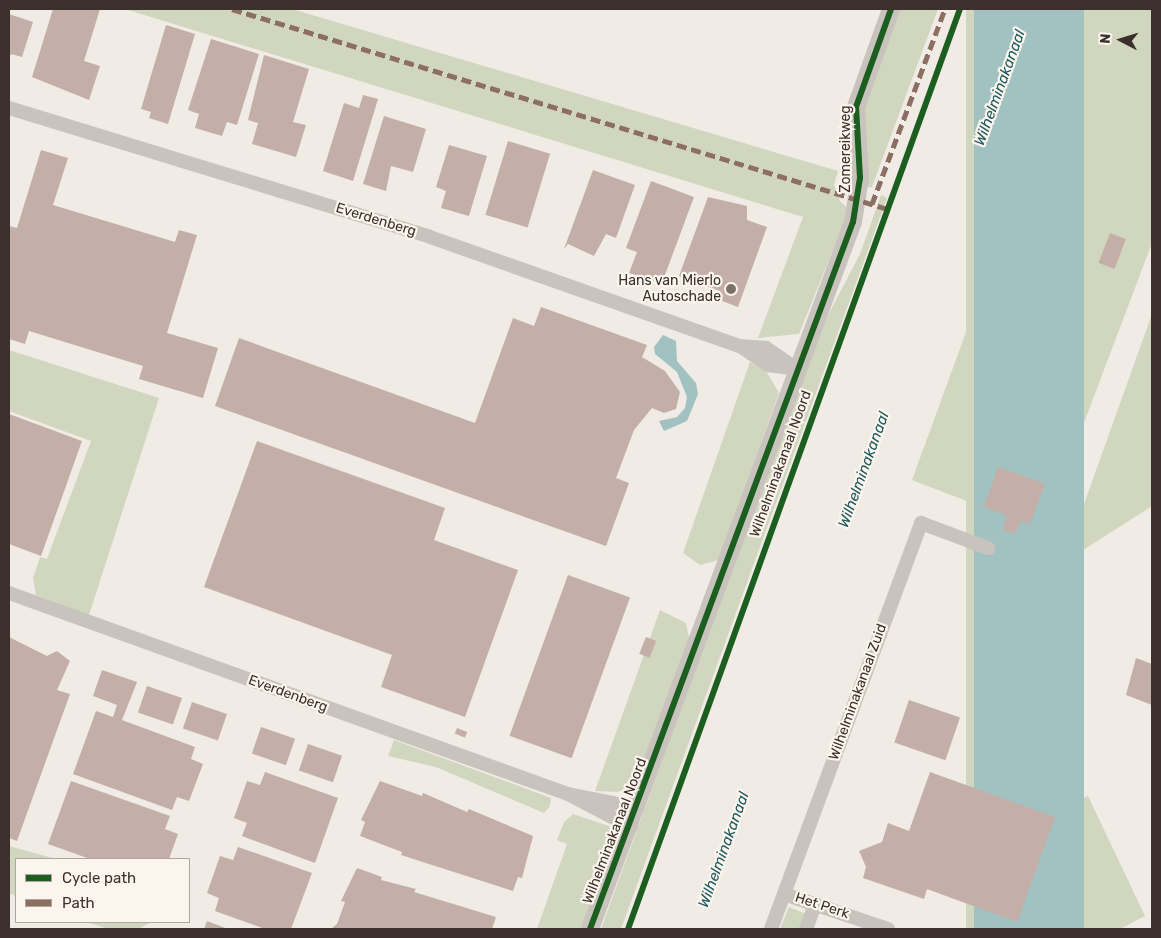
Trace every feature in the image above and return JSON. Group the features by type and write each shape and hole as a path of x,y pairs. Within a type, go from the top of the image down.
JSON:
{"street":[{"name":"Zomereikweg","path":"816,318 853,222 861,153 856,108 890,9"},
{"name":"Everdenberg","path":"9,108 430,237 740,346 768,365 796,368"},
{"name":"Wilhelminakanaal Noord","path":"590,929 631,827 796,368 816,318"},
{"name":"Wilhelminakanaal Zuid","path":"771,929 921,523 988,548"},
{"name":"Everdenberg","path":"9,593 568,794 631,827"},
{"name":"Everdenberg","path":"568,794 638,808"},
{"name":"Het Perk","path":"784,894 888,929"},
{"path":"806,929 816,904"}],"green space":[{"path":"125,9 292,9 838,171 834,185 840,201 849,210 799,334 758,338 803,217"},
{"path":"898,9 938,9 872,187 865,188 864,110"},
{"path":"966,9 974,9 974,929 966,929"},
{"path":"1084,9 1152,9 1152,243 1068,465 1005,442 982,507 912,480"},
{"path":"881,195 887,198 621,929 601,929 815,340 860,254"},
{"path":"1152,314 1152,506 1063,563"},
{"path":"9,350 159,398 89,615 36,595 33,578 40,557 47,559 91,441 9,411"},
{"path":"750,362 766,371 779,393 719,560 700,565 683,553"},
{"path":"660,610 686,623 690,642 637,781 622,792 595,791"},
{"path":"394,740 551,798 550,806 544,813 436,767 388,756"},
{"path":"1088,796 1145,916 1120,929 1020,929 1060,811"},
{"path":"573,814 609,826 615,847 582,929 537,929 567,844 557,840 564,822"},
{"path":"9,846 52,858 15,858 15,896 9,893"},
{"path":"789,907 806,914 800,929 780,929"},
{"path":"90,923 149,923 139,929 108,929"}],"water":[{"name":"Wilhelminakanaal","path":"974,9 1084,9 1084,929 974,929"},
{"path":"663,335 676,341 677,361 696,383 698,394 687,421 664,431 659,421 677,417 685,408 687,397 677,372 655,354 654,347"}],"building":[{"path":"53,9 100,9 84,61 100,66 89,100 32,77"},
{"path":"9,14 33,22 22,57 11,54 9,58"},
{"path":"166,25 195,34 168,124 149,118 151,112 141,109"},
{"path":"211,39 259,54 237,125 227,122 222,136 195,128 199,114 188,110"},
{"path":"264,55 309,69 293,122 306,125 296,157 252,144 258,123 248,120"},
{"path":"363,95 378,99 353,181 323,171 344,103 359,108"},
{"path":"384,116 426,129 413,172 391,166 386,191 363,184"},
{"path":"508,141 550,154 528,227 485,215"},
{"path":"449,145 487,156 469,216 441,208 446,191 436,187"},
{"path":"41,150 68,158 53,205 175,242 179,230 197,235 167,333 218,348 203,398 139,379 143,366 29,331 25,344 9,339 9,226 17,228"},
{"path":"593,170 635,185 616,238 606,234 594,256 568,244 564,249"},
{"path":"651,181 694,197 662,283 629,273 637,252 626,248"},
{"path":"708,197 747,206 747,220 767,227 738,307 717,299 720,291 679,276"},
{"path":"1110,233 1126,239 1114,269 1099,263"},
{"path":"541,307 647,345 642,357 665,371 680,392 676,409 664,413 652,408 634,430 616,478 629,483 606,546 215,406 239,338 475,423 513,318 534,326"},
{"path":"9,414 82,441 41,556 9,544"},
{"path":"257,441 445,508 434,540 518,570 465,717 381,687 392,655 204,587"},
{"path":"998,467 1045,484 1030,524 1021,521 1015,534 1003,530 1006,515 984,507"},
{"path":"568,575 630,598 572,758 510,736"},
{"path":"9,637 47,656 57,651 70,661 57,690 70,694 17,841 9,838"},
{"path":"646,637 656,641 649,658 639,654"},
{"path":"1136,658 1152,664 1152,705 1126,695"},
{"path":"102,670 137,682 122,720 195,747 191,759 203,764 189,801 177,797 172,810 73,774 96,711 113,717 117,705 93,696"},
{"path":"147,686 182,698 173,725 138,712"},
{"path":"909,700 960,718 945,760 894,743"},
{"path":"192,702 227,714 218,741 183,728"},
{"path":"261,727 295,739 286,765 252,753"},
{"path":"457,728 467,732 465,738 455,734"},
{"path":"308,744 342,756 333,782 299,770"},
{"path":"265,772 338,798 315,863 242,836 247,823 234,818 247,781 260,785"},
{"path":"930,772 1055,817 1017,922 927,889 924,899 863,878 866,867 859,851 882,842 888,823 909,831"},
{"path":"71,781 170,816 165,829 178,834 169,858 87,858 48,844"},
{"path":"380,781 422,796 423,793 467,812 469,809 533,836 522,878 518,877 513,891 401,855 402,852 360,836 365,822 361,820"},
{"path":"238,847 312,873 291,929 265,929 215,911 219,898 207,893 220,856 233,860"},
{"path":"357,868 382,877 381,880 416,889 414,892 496,917 492,929 331,929 337,924 345,902 341,901"},
{"path":"207,921 228,929 204,929"}],"marked path":[{"path":"232,9 888,209"},
{"path":"872,204 945,9"}],"cycle path":[{"path":"590,929 853,222 860,178 856,107 891,9"},
{"path":"628,929 960,9"}],"place":[{"name":"Hans van Mierlo Autoschade","path":"731,289"}]}
